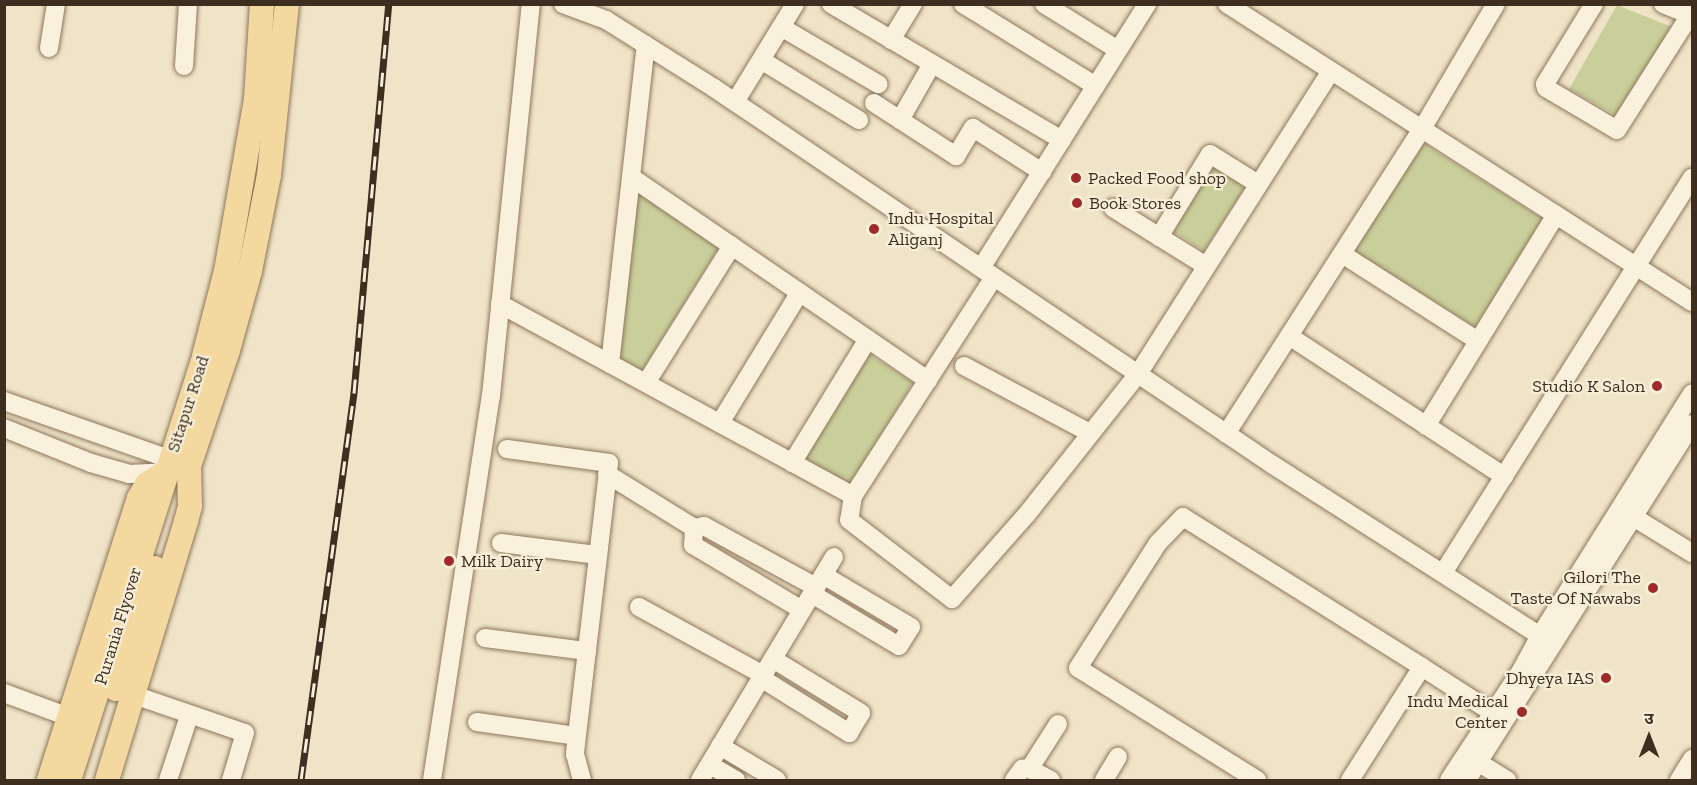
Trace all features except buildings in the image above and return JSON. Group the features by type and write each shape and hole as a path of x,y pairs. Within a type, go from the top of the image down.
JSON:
{"main road":[{"name":"Sitapur Road","path":"107,780 190,506 178,469 226,271 256,99 262,4"},
{"name":"Sitapur Road","path":"49,780 87,722 139,498 147,484 178,469 228,350 250,271 269,176 287,4"},
{"name":"Purania Flyover","path":"69,780 87,722 180,493 178,469"},
{"name":"Purania Flyover","path":"87,722 87,780"}],"street":[{"path":"49,48 56,4"},
{"path":"184,66 188,4"},
{"path":"432,780 491,396 531,4"},
{"path":"564,4 606,20 735,102 1226,434 1547,639"},
{"path":"831,4 1062,140"},
{"path":"891,40 913,4"},
{"path":"963,4 1096,86"},
{"path":"1044,4 1118,50"},
{"path":"1227,4 1692,302"},
{"path":"1226,434 1422,129 1496,4"},
{"path":"1594,4 1545,84 1546,88 1617,130 1691,16 1664,4"},
{"path":"1144,6 1041,172 928,380 853,496 849,520 952,599 1027,513 1138,374 1331,71"},
{"path":"735,102 781,27 789,7"},
{"path":"781,27 878,84"},
{"path":"610,364 646,45"},
{"path":"761,60 859,120"},
{"path":"900,120 932,64"},
{"path":"874,103 956,156 973,128 1041,172"},
{"path":"1159,237 1210,154 1258,184"},
{"path":"631,177 928,380"},
{"path":"1443,573 1692,178"},
{"path":"1113,208 1206,267"},
{"path":"1426,426 1556,215"},
{"path":"646,383 732,246"},
{"path":"1342,254 1478,341"},
{"path":"720,423 800,292"},
{"path":"500,304 853,496"},
{"path":"1289,336 1504,476"},
{"path":"792,462 868,339"},
{"path":"964,366 1090,433"},
{"path":"1449,780 1472,758 1547,639 1625,512 1692,394"},
{"path":"4,401 178,469"},
{"path":"1625,512 1692,424"},
{"path":"4,428 91,464 129,474 178,469"},
{"path":"507,449 609,464 574,754 582,780"},
{"path":"607,474 694,528 704,526 813,591"},
{"path":"1625,512 1692,553"},
{"path":"1257,780 1078,668 1158,543 1183,517 1493,713"},
{"path":"694,528 693,545 813,591"},
{"path":"501,543 598,555"},
{"path":"700,780 834,557"},
{"path":"639,607 762,677 849,733 861,713 773,659"},
{"path":"485,638 587,651"},
{"path":"1467,780 1472,758 1493,713 1522,669 1547,639"},
{"path":"1350,780 1422,667"},
{"path":"4,693 87,722"},
{"path":"134,695 189,716 245,733 231,780"},
{"path":"168,780 189,716"},
{"path":"477,722 576,736"},
{"path":"1030,768 1058,724"},
{"path":"720,746 777,780"},
{"path":"1104,780 1118,757"},
{"path":"1472,758 1507,780"},
{"path":"1681,780 1692,759"},
{"path":"710,765 736,780"},
{"path":"1014,780 1022,769 1030,768 1051,780"}],"green space":[{"path":"1617,5 1672,27 1621,118 1569,89"},
{"path":"1423,143 1543,219 1475,327 1354,251"},
{"path":"1214,163 1247,184 1204,251 1171,230"},
{"path":"638,193 719,247 642,371 620,358"},
{"path":"868,354 913,382 849,487 803,460"}],"railway":[{"path":"301,780 354,393 389,4"}],"place":[{"name":"Packed Food shop","path":"1076,178"},
{"name":"Book Stores","path":"1077,203"},
{"name":"Indu Hospital Aliganj","path":"874,229"},
{"name":"Studio K Salon","path":"1657,386"},
{"name":"Milk Dairy","path":"449,561"},
{"name":"Gilori The Taste Of Nawabs","path":"1653,588"},
{"name":"Dhyeya IAS","path":"1606,678"},
{"name":"Indu Medical Center","path":"1522,712"}]}
